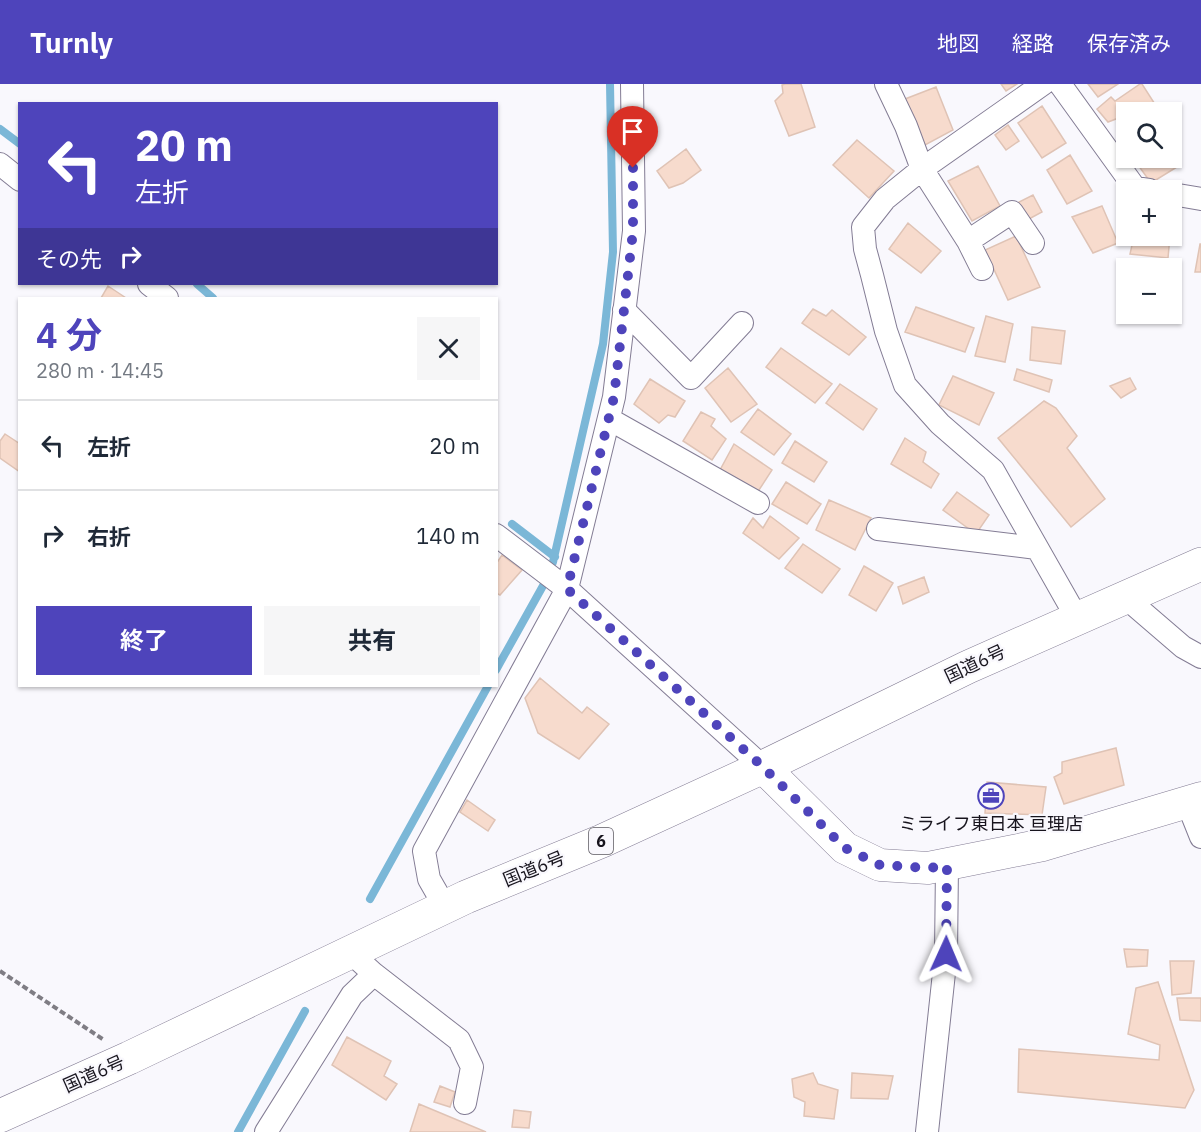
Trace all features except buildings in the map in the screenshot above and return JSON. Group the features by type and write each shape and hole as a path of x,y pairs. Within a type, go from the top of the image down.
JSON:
{"highway":[{"name":"国道6号","path":"0,1116 129,1058 362,963 445,907 602,841 763,767 968,667 1201,564"}],"street":[{"path":"445,907 429,879 424,851 567,589 614,397 633,231 632,84"},
{"path":"886,84 906,126 922,169 968,240 982,269"},
{"path":"1043,84 922,169 885,199 863,227 865,249 886,331 905,385 940,424 993,470 1077,618"},
{"path":"1060,84 1129,180"},
{"path":"0,164 18,178"},
{"path":"1182,196 1201,199"},
{"path":"968,240 1012,212 1033,243"},
{"path":"150,285 166,297"},
{"path":"624,310 691,378 742,323"},
{"path":"609,419 758,503"},
{"path":"878,529 1037,548"},
{"path":"498,537 567,589 763,767 845,848 880,865 928,868 947,866 1042,845 1194,800 1201,837"},
{"path":"1126,598 1183,647 1201,657"},
{"path":"927,1132 946,954 947,866"},
{"path":"266,1132 352,995 362,963 459,1040 472,1067 465,1103"}],"path":[{"path":"0,971 129,1058"}],"waterway":[{"path":"553,562 603,344 613,252 610,84"},
{"path":"0,129 18,142"},
{"path":"198,285 212,297"},
{"path":"512,524 555,557"},
{"path":"498,666 544,584"},
{"path":"370,899 487,687"},
{"path":"238,1132 305,1011"}],"place":[{"name":"ミライフ東日本 亘理店","path":"991,796"}],"route":[{"path":"633,168 633,231 614,397 567,589 720,731 763,767 845,848 880,865 928,868 947,866 946,954"}]}
